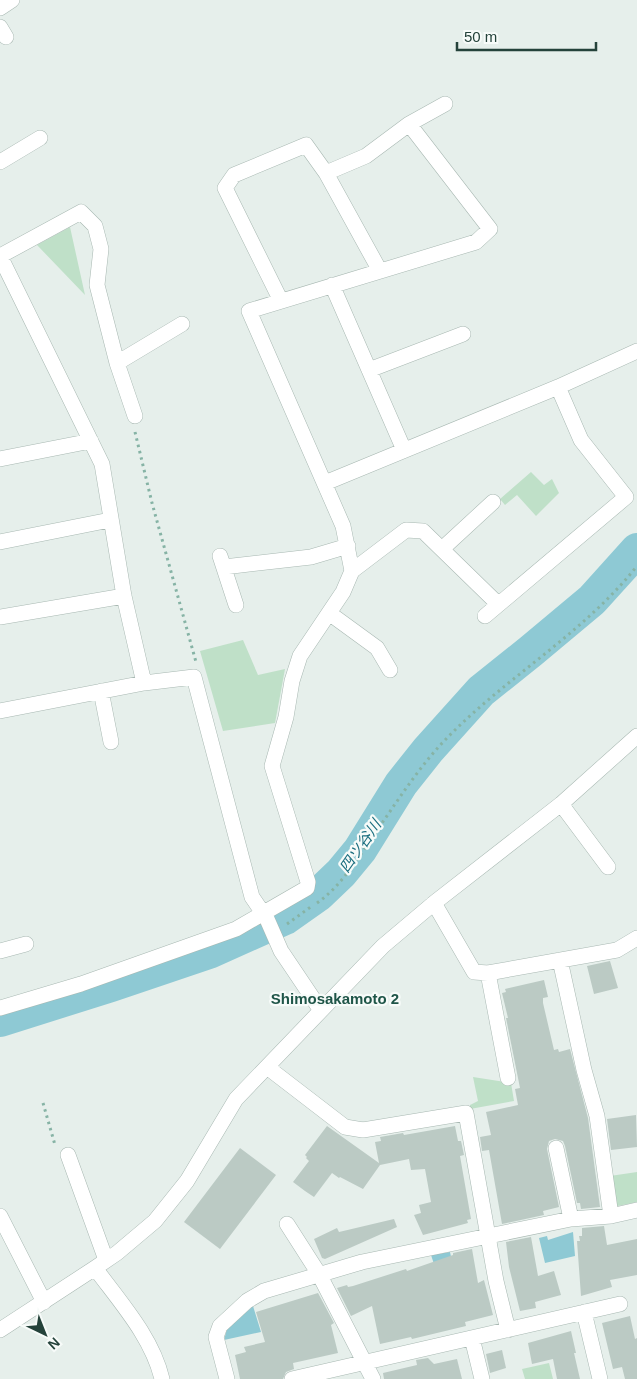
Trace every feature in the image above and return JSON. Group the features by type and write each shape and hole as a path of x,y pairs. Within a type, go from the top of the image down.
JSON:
{"street":[{"path":"0,8 12,0"},
{"path":"326,173 366,156 410,124 445,104"},
{"path":"352,571 343,526 249,311 476,242 490,229 410,124"},
{"path":"0,162 40,138"},
{"path":"280,301 225,188 234,175 306,146 326,173 380,271"},
{"path":"135,416 116,363 96,285 101,249 95,226 81,212 0,256 102,464 124,596 144,683"},
{"path":"332,286 404,450"},
{"path":"116,363 182,324"},
{"path":"369,370 463,334"},
{"path":"325,482 558,387 637,351"},
{"path":"485,616 626,497 581,440 558,387"},
{"path":"0,459 91,442"},
{"path":"442,549 493,502"},
{"path":"0,542 110,520"},
{"path":"0,1008 81,984 236,929 269,924 307,888 308,882 272,766 286,717 292,681 300,656 343,592 352,571 406,530 423,531 498,604"},
{"path":"236,605 222,562 311,557 348,546"},
{"path":"0,618 124,596"},
{"path":"329,613 376,648 390,670"},
{"path":"0,711 144,683 194,677 252,897 269,924 281,951 320,1009"},
{"path":"101,691 111,742"},
{"path":"0,1330 101,1264 155,1221 187,1181 236,1099 320,1009 383,946 434,903 561,804 635,741"},
{"path":"561,804 608,867"},
{"path":"434,903 474,972 488,973 617,950 637,938"},
{"path":"0,951 26,944"},
{"path":"560,960 584,1070 597,1116 611,1216"},
{"path":"488,973 508,1078"},
{"path":"267,1067 345,1128 363,1130 466,1113 496,1281 508,1330"},
{"path":"556,1148 571,1219"},
{"path":"68,1155 101,1264 149,1345 162,1379"},
{"path":"227,1379 216,1337 220,1326 247,1301 264,1291 362,1262 571,1219 611,1216 637,1210"},
{"path":"0,1216 44,1302"},
{"path":"287,1224 319,1274 373,1379"},
{"path":"292,1379 620,1304"},
{"path":"584,1312 600,1379"},
{"path":"472,1338 482,1379"}],"path":[{"path":"135,416 132,417 152,503 197,666 194,677"},
{"path":"269,924 320,900 332,891 360,856 408,785 445,740 511,680 574,631 621,586 637,566"},
{"path":"43,1103 57,1155 68,1155"}],"green space":[{"path":"70,227 85,295 37,245"},
{"path":"531,472 544,485 552,479 559,493 536,516 517,495 505,505 500,499"},
{"path":"243,640 258,675 285,669 275,723 223,731 200,651"},
{"path":"473,1077 511,1083 514,1101 470,1109 470,1105 478,1101"},
{"path":"637,1172 637,1202 613,1207 610,1176"},
{"path":"549,1363 553,1379 525,1379 522,1369"}],"water":[{"path":"573,1232 575,1256 545,1263 539,1238 547,1236 548,1240"},
{"path":"450,1252 457,1285 443,1291 431,1255"},
{"path":"253,1306 261,1332 224,1340 227,1329"}],"building":[{"path":"610,961 618,988 594,994 587,966"},
{"path":"544,980 548,997 543,998 543,1003 554,1050 558,1049 559,1052 570,1049 588,1118 600,1207 581,1209 580,1203 577,1203 565,1146 563,1141 555,1139 549,1141 547,1149 559,1207 543,1211 544,1215 502,1224 489,1150 482,1151 480,1137 491,1135 486,1112 518,1105 515,1089 520,1088 502,993 506,992 505,989"},
{"path":"636,1115 637,1147 611,1150 607,1119"},
{"path":"327,1126 379,1163 375,1142 381,1141 380,1137 403,1133 404,1135 455,1126 458,1141 461,1141 464,1155 460,1156 471,1219 467,1220 468,1223 423,1235 414,1215 421,1213 419,1205 431,1202 425,1169 411,1170 409,1159 380,1165 363,1189 332,1173 314,1197 293,1182 309,1161 305,1155"},
{"path":"240,1148 276,1175 220,1249 184,1222"},
{"path":"394,1219 397,1227 325,1259 322,1258 314,1239 337,1228 339,1232"},
{"path":"604,1226 607,1245 637,1239 637,1275 610,1280 612,1287 581,1296 577,1241 580,1241 579,1236 582,1236 582,1228"},
{"path":"531,1237 538,1276 554,1271 561,1295 535,1302 536,1308 520,1311 509,1267 506,1242"},
{"path":"472,1249 478,1283 484,1280 493,1315 465,1322 466,1326 412,1339 411,1337 380,1344 372,1306 351,1316 337,1288 347,1285 348,1287 353,1286 406,1269 407,1271 453,1255 453,1253"},
{"path":"318,1293 334,1323 331,1325 338,1353 293,1363 294,1369 286,1372 283,1379 240,1379 235,1355 246,1352 244,1347 265,1342 256,1312"},
{"path":"630,1316 635,1339 637,1338 637,1379 625,1379 622,1367 613,1369 602,1323"},
{"path":"571,1331 580,1379 557,1379 553,1359 532,1364 528,1343"},
{"path":"502,1350 506,1368 490,1373 486,1354"},
{"path":"428,1358 434,1364 457,1359 462,1379 384,1379 383,1373 417,1365 416,1360"}],"waterway":[{"name":"四ツ谷川","path":"0,1020 209,952 285,918 319,894 341,873 360,850 401,784 428,750 481,691 592,600 637,550"}],"district":[{"name":"Shimosakamoto 2","path":"335,998"}]}
